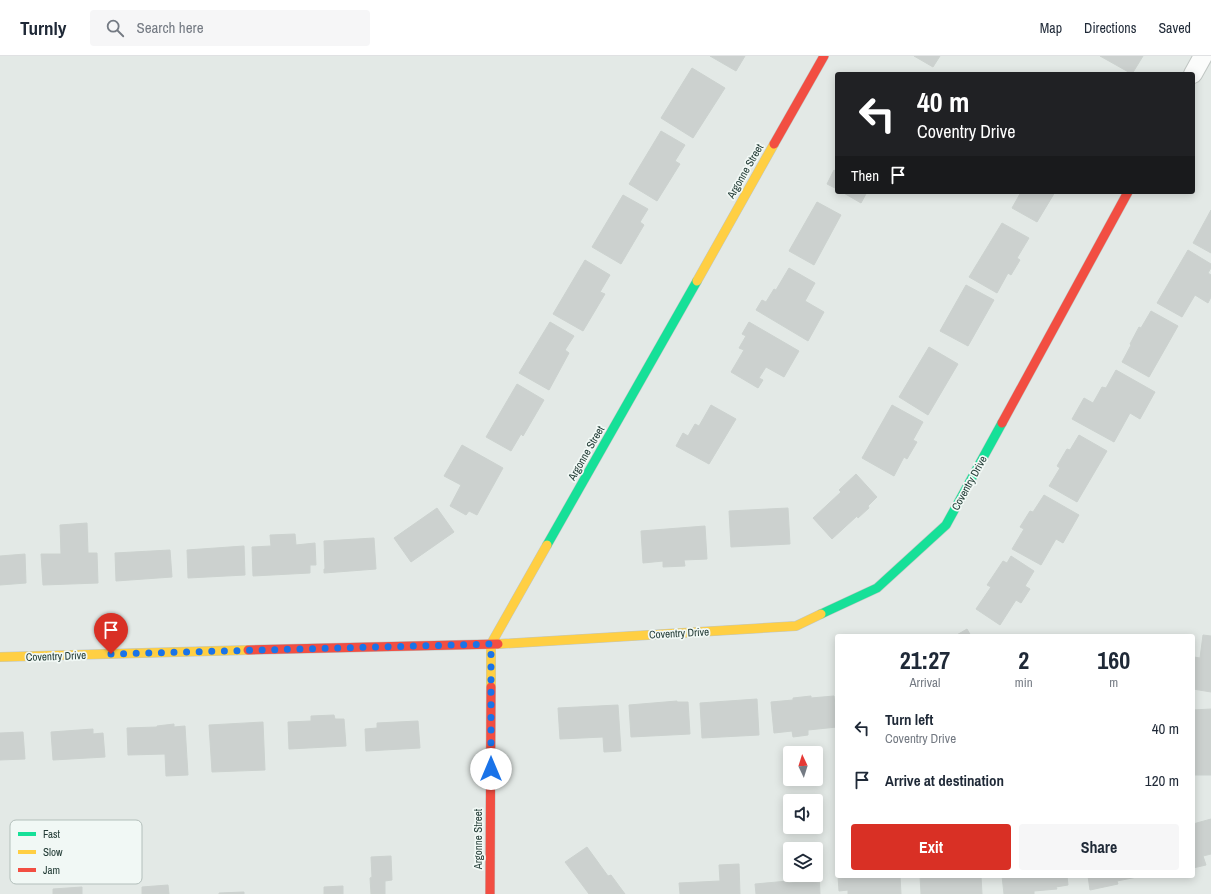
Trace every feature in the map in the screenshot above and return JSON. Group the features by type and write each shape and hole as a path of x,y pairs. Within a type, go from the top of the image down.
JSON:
{"street":[{"name":"Argonne Street","path":"490,894 491,644 824,56"},
{"path":"1194,72 1203,56"},
{"name":"Coventry Drive","path":"0,657 491,644 796,626 877,588 946,525 1127,194"}],"building":[{"path":"710,56 745,56 736,71"},
{"path":"914,56 940,56 933,67"},
{"path":"1100,56 1143,56 1133,72 1128,72"},
{"path":"692,68 725,88 693,138 661,118"},
{"path":"661,131 685,145 675,161 680,164 657,201 629,184"},
{"path":"834,170 835,188 827,184"},
{"path":"845,194 866,194 861,203"},
{"path":"1020,194 1054,194 1037,222 1012,208"},
{"path":"623,195 648,209 640,222 644,225 621,264 592,247"},
{"path":"817,202 841,215 814,265 789,251"},
{"path":"1211,210 1211,253 1193,243"},
{"path":"1002,223 1029,238 1017,258 1020,260 1011,275 1008,273 997,293 969,277"},
{"path":"1188,250 1211,264 1211,268 1208,273 1211,275 1211,297 1208,303 1195,295 1182,317 1157,303"},
{"path":"585,260 610,275 600,292 605,294 583,331 553,314"},
{"path":"789,268 815,283 805,301 824,312 808,341 756,310 762,300 766,302 774,289 776,290"},
{"path":"966,285 994,300 968,346 940,331"},
{"path":"1151,311 1178,326 1149,377 1122,362 1139,327 1141,328"},
{"path":"550,322 574,336 565,350 569,353 549,390 519,373"},
{"path":"749,322 799,351 784,377 766,367 759,378 763,380 758,388 731,372 744,350 739,348 746,336 742,334"},
{"path":"929,347 958,364 928,415 899,397"},
{"path":"1116,370 1155,392 1140,419 1130,413 1114,442 1072,419 1084,398 1093,403 1102,387 1106,388"},
{"path":"517,384 544,400 523,436 521,434 511,451 486,437"},
{"path":"711,405 736,419 709,464 676,446 683,433 688,436 695,424 699,426"},
{"path":"892,405 923,422 913,440 917,442 907,459 904,457 894,476 862,458"},
{"path":"1079,435 1107,451 1077,502 1049,486 1060,468 1057,466 1067,449 1070,450"},
{"path":"462,445 503,468 477,515 469,511 466,515 450,506 461,485 444,476"},
{"path":"856,474 877,497 868,506 869,508 858,518 857,516 832,539 813,518 841,492 839,490"},
{"path":"1044,495 1079,515 1063,543 1056,539 1041,565 1012,549 1024,529 1020,527 1030,511 1033,512"},
{"path":"437,508 454,532 411,562 394,538"},
{"path":"788,508 790,544 731,547 729,511"},
{"path":"87,523 88,553 97,553 98,583 43,585 41,554 61,554 60,525"},
{"path":"705,526 707,559 684,560 685,566 663,567 663,561 643,563 641,531"},
{"path":"295,534 296,545 315,543 316,565 310,565 310,573 253,576 252,547 271,546 270,535"},
{"path":"374,538 376,569 324,573 324,541"},
{"path":"244,546 245,575 188,578 187,550"},
{"path":"170,550 172,577 116,581 115,553"},
{"path":"25,554 26,583 0,585 0,556"},
{"path":"1011,556 1034,571 1025,586 1030,589 1021,603 1016,600 1000,625 976,609 991,587 987,585 1003,561 1007,563"},
{"path":"967,629 970,634 958,634"},
{"path":"1203,635 1211,636 1211,692 1195,689 1195,657 1200,658"},
{"path":"834,696 835,727 808,730 808,735 793,737 792,731 774,733 771,702 793,700 793,698"},
{"path":"757,699 759,735 702,738 700,703"},
{"path":"677,701 688,702 690,734 631,737 629,705"},
{"path":"618,705 621,751 604,752 603,737 560,739 558,708"},
{"path":"1211,709 1211,775 1195,775 1195,710"},
{"path":"334,715 335,719 344,719 346,746 289,749 288,722 311,721 311,716"},
{"path":"418,721 420,748 366,751 365,729 377,728 377,723"},
{"path":"263,722 265,770 212,772 209,725"},
{"path":"174,724 174,727 185,726 188,775 166,776 165,754 128,755 127,728 157,727"},
{"path":"93,729 93,734 103,733 105,757 53,760 51,732"},
{"path":"23,732 25,759 0,760 0,733"},
{"path":"1211,819 1211,854 1203,856 1206,865 1195,868 1195,823"},
{"path":"587,847 608,876 611,875 625,894 589,894 565,862"},
{"path":"391,856 392,880 385,881 385,894 371,894 371,857"},
{"path":"739,864 740,894 680,894 679,883 720,881 719,865"},
{"path":"838,878 900,878 901,894 848,894 848,890 839,891"},
{"path":"920,878 981,878 982,894 921,894"},
{"path":"1002,878 1067,878 1068,885 1056,887 1057,889 1034,891 1034,894 1004,894"},
{"path":"1088,878 1132,878 1117,881 1118,884 1090,890"},
{"path":"783,881 788,883 820,882 820,894 756,894 755,884"},
{"path":"168,885 169,894 142,894 142,887"},
{"path":"343,886 343,894 324,894 324,887"},
{"path":"82,887 82,894 53,894 53,889"},
{"path":"244,892 244,894 219,894 219,893"}],"traffic: fast":[{"path":"547,545 697,281"},
{"path":"821,614 877,588 946,525 1002,423"}],"traffic: slow":[{"path":"697,281 774,144"},
{"path":"491,687 491,644 547,545"},
{"path":"498,644 796,626 821,614"},
{"path":"0,657 248,650"}],"traffic: jam":[{"path":"774,144 824,56"},
{"path":"1002,423 1127,194"},
{"path":"248,650 498,644"},
{"path":"490,894 491,687"}],"route":[{"path":"111,654 491,644 491,769"}]}
